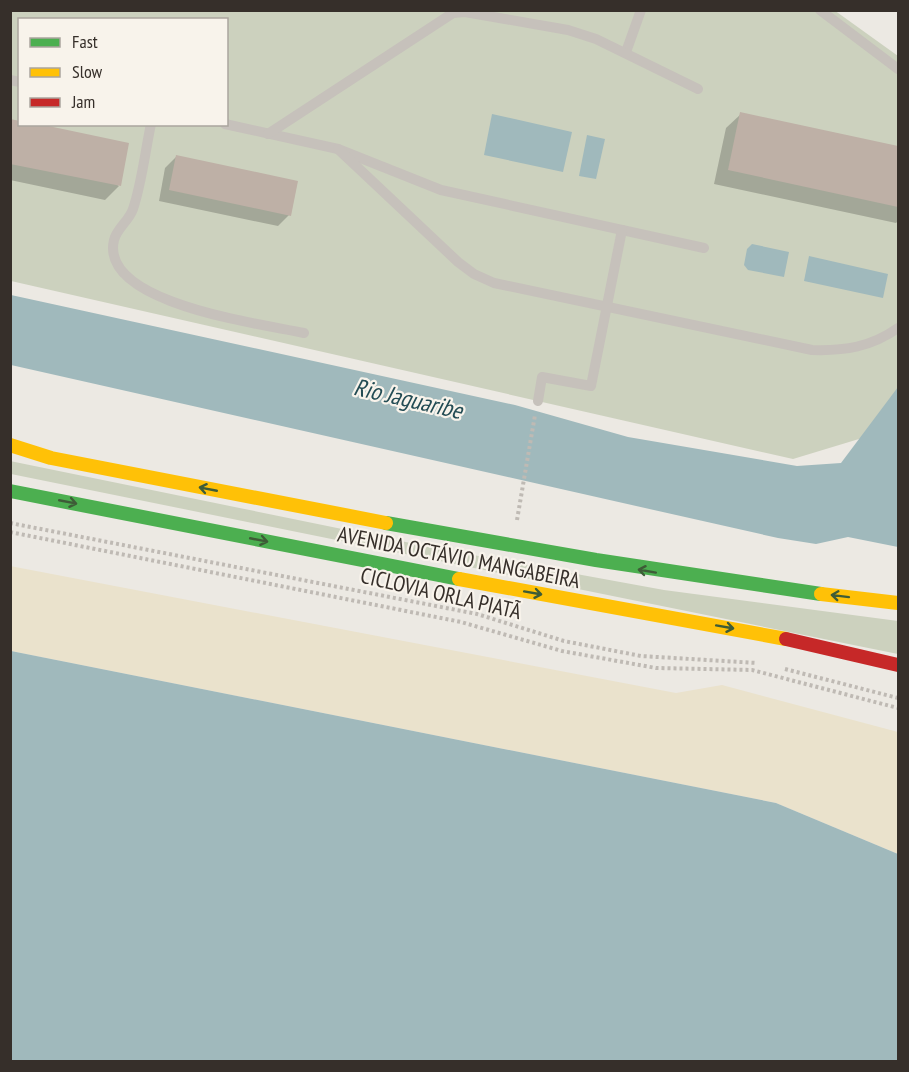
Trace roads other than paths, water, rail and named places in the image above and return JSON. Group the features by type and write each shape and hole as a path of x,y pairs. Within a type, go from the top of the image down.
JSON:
{"main road":[{"name":"AVENIDA OCTÁVIO MANGABEIRA","path":"10,445 62,460 513,547 656,572 898,603"},
{"name":"AVENIDA OCTÁVIO MANGABEIRA","path":"10,490 507,588 756,632 843,650 898,665"}],"lane":[{"path":"626,52 641,10"},
{"path":"820,10 898,69"},
{"path":"268,134 453,13 465,12 568,30 626,52 698,89"},
{"path":"228,125 338,150 441,190 704,248"},
{"path":"151,126 134,206 114,239 116,259 123,271 145,290 178,305 304,333"},
{"path":"338,150 474,274 494,283 607,309 812,350 843,351 876,342 898,328"},
{"path":"538,401 542,377 591,386 622,230"}],"water":[{"path":"492,114 572,132 563,172 484,155"},
{"path":"587,135 605,139 596,179 579,176"},
{"path":"752,244 789,252 784,277 748,270 744,265 747,249"},
{"path":"809,256 888,274 883,298 804,281"},
{"name":"Rio Jaguaribe","path":"11,295 515,405 628,437 797,466 841,463 898,387 898,547 848,537 816,544 778,538 11,365"},
{"path":"11,651 776,803 898,854 898,1061 11,1061"}]}
